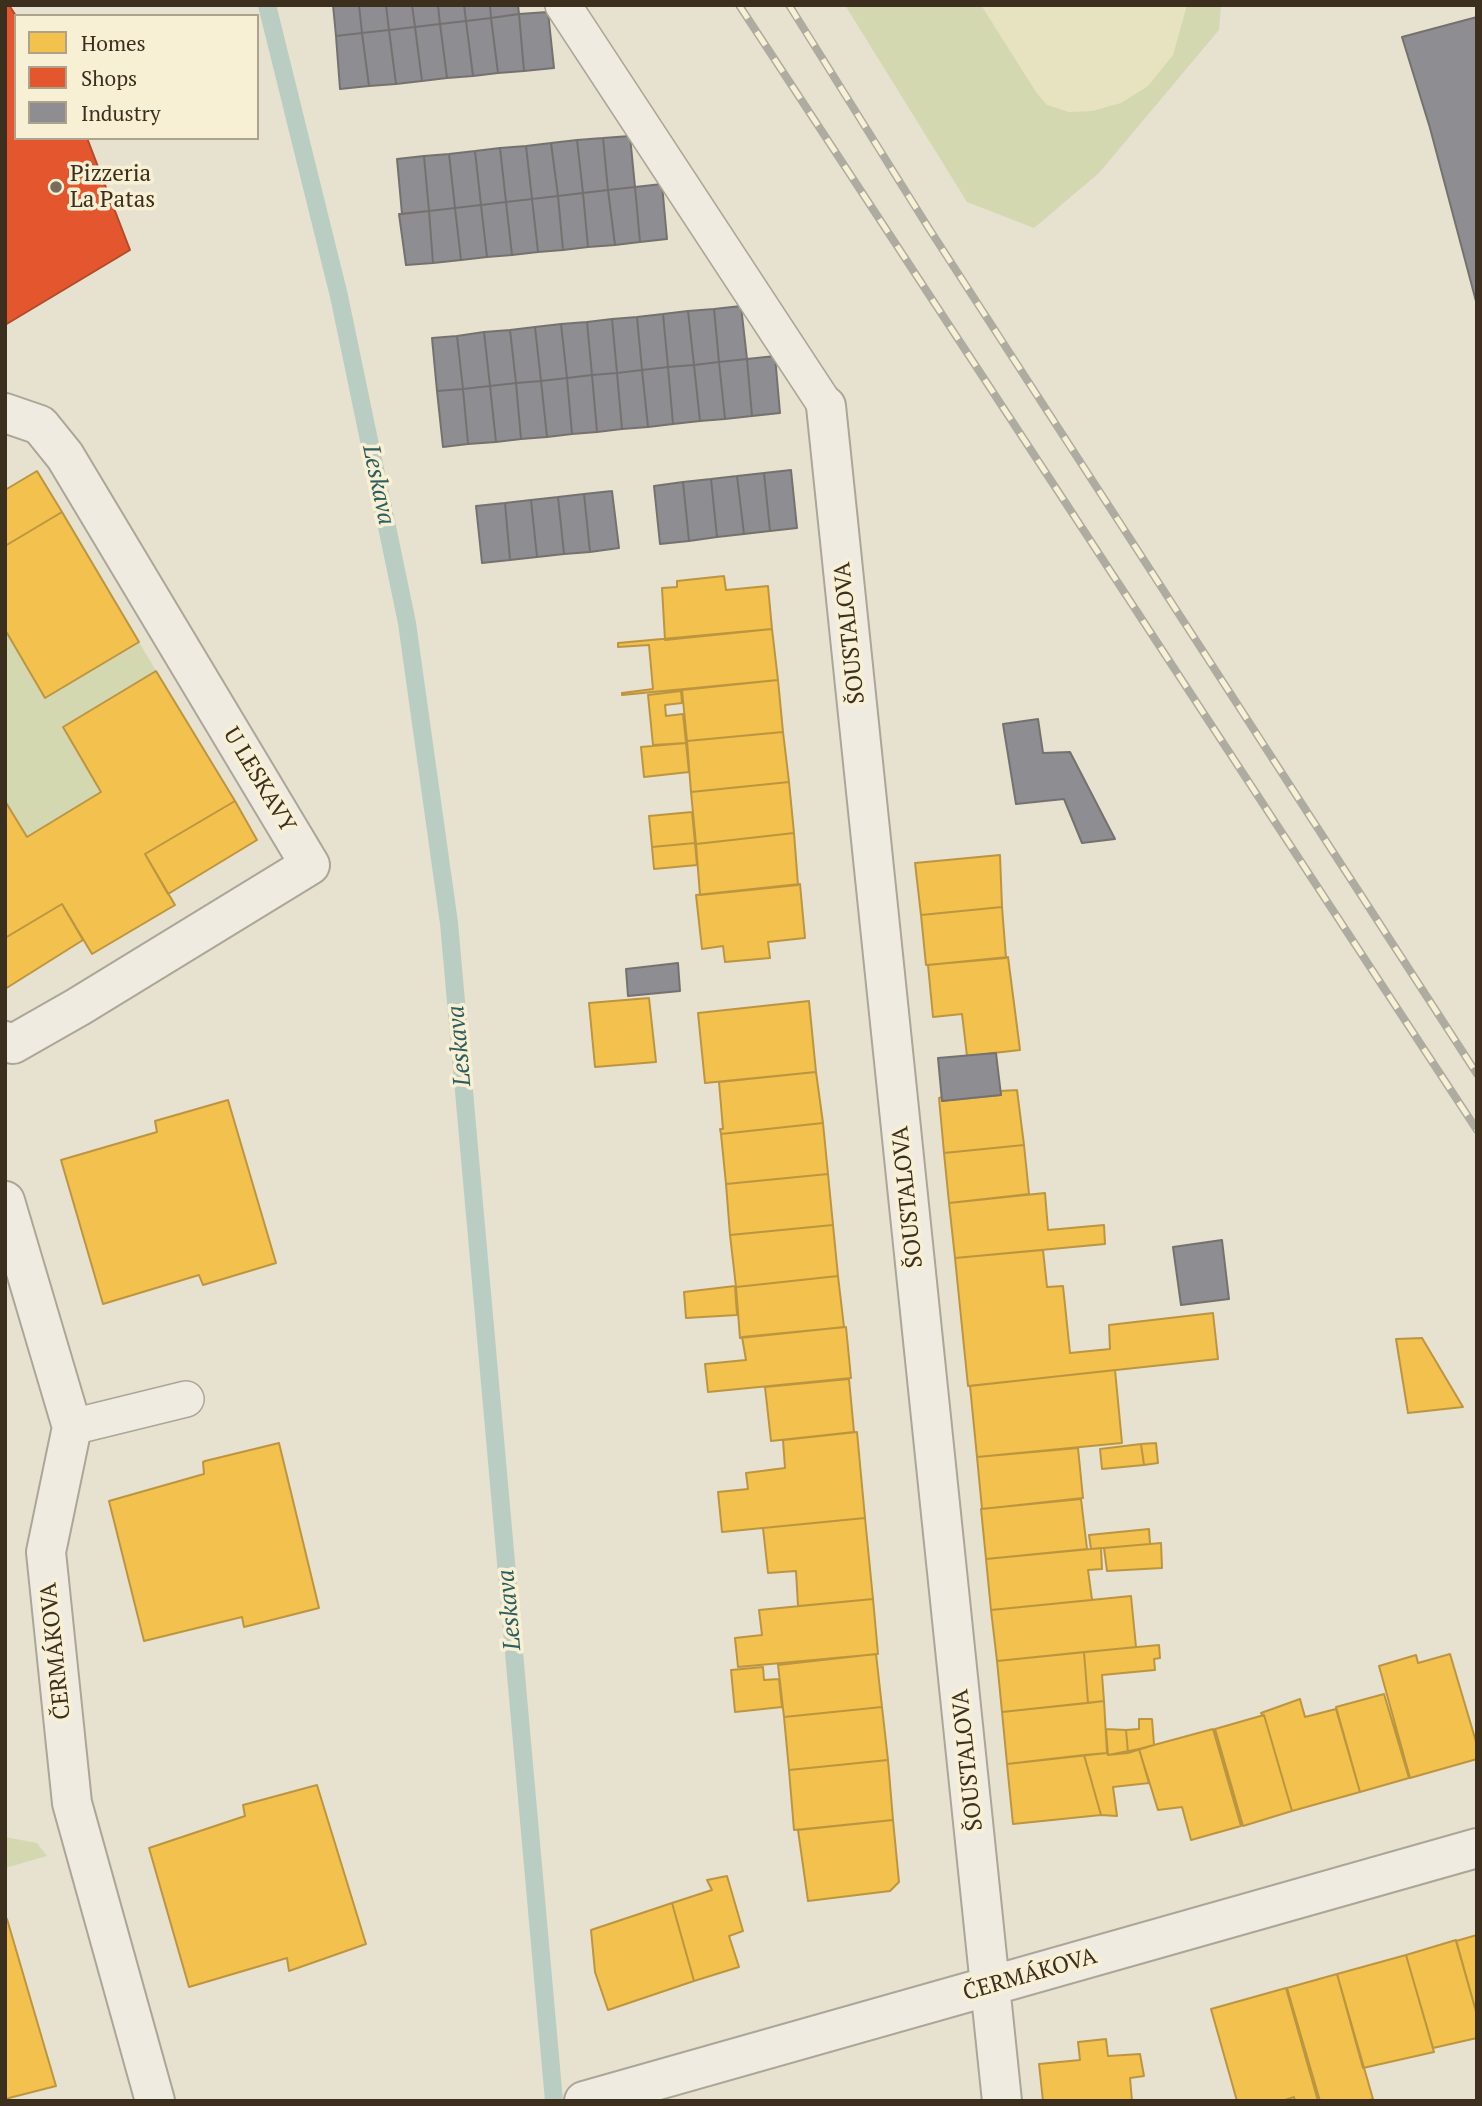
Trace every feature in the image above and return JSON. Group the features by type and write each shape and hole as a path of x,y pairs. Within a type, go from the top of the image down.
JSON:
{"street":[{"name":"ŠOUSTALOVA","path":"826,406 1002,2101"},
{"name":"U LESKAVY","path":"5,413 40,425 65,456 310,865 78,1007 13,1044 5,1041"},
{"name":"ČERMÁKOVA","path":"5,1201 72,1427 46,1552 72,1803 155,2101"},
{"name":"ČERMÁKOVA","path":"589,2099 1477,1848"}],"lane":[{"path":"562,5 826,406"},
{"path":"72,1427 186,1399"}],"shaded area":[{"path":"981,5 1187,5 1173,55 1148,86 1121,103 1092,111 1069,112 1047,105 1036,92"}],"green space":[{"path":"845,5 981,5 1036,92 1047,105 1069,112 1092,111 1121,103 1148,86 1173,55 1187,5 1221,5 1219,30 1099,173 1034,228 967,202"},
{"path":"7,633 45,698 139,642 156,671 63,727 101,792 27,837 5,801"},
{"path":"5,1837 37,1843 47,1856 5,1868"}],"building: Homes":[{"path":"37,471 62,512 5,546 5,490"},
{"path":"62,512 139,642 45,698 7,633 5,634 5,546"},
{"path":"724,576 726,590 768,586 772,629 665,640 662,588 677,587 677,581"},
{"path":"772,629 778,680 622,695 653,689 649,645 618,647 618,643"},
{"path":"156,671 235,801 145,854 175,905 92,954 62,904 5,938 5,801 27,837 101,792 63,727"},
{"path":"778,680 783,732 687,741 682,690"},
{"path":"681,691 682,703 665,705 666,716 683,714 686,743 653,745 648,695"},
{"path":"783,732 789,782 691,792 687,741"},
{"path":"686,743 689,772 644,777 641,747"},
{"path":"789,782 794,833 696,844 691,792"},
{"path":"235,801 257,840 168,894 145,854"},
{"path":"692,812 695,843 652,847 649,816"},
{"path":"794,833 798,885 700,895 696,844"},
{"path":"695,843 697,865 654,869 652,847"},
{"path":"1000,855 1002,907 921,915 915,863"},
{"path":"800,884 805,938 768,942 770,958 725,962 723,946 702,949 696,895"},
{"path":"62,904 83,940 5,989 5,938"},
{"path":"1002,907 1006,958 926,965 921,915"},
{"path":"1008,957 1020,1050 967,1056 962,1014 933,1017 928,965"},
{"path":"649,998 656,1062 595,1067 589,1003"},
{"path":"809,1001 816,1072 705,1083 698,1013"},
{"path":"816,1072 823,1123 721,1134 720,1129 723,1129 719,1082"},
{"path":"1017,1090 1024,1145 944,1153 939,1098 942,1097 942,1101 1001,1095 1000,1091"},
{"path":"228,1100 276,1263 203,1285 199,1275 103,1304 61,1160 157,1132 155,1121"},
{"path":"823,1123 828,1174 726,1184 721,1134"},
{"path":"1024,1145 1029,1194 949,1203 944,1153"},
{"path":"828,1174 833,1225 730,1235 726,1184"},
{"path":"1045,1193 1048,1230 1104,1225 1105,1244 955,1258 949,1203"},
{"path":"833,1225 838,1276 736,1287 730,1235"},
{"path":"1043,1250 1047,1287 1063,1286 1070,1353 1110,1349 1109,1325 1213,1313 1218,1359 968,1386 955,1258"},
{"path":"838,1276 844,1327 740,1338 736,1287"},
{"path":"735,1286 737,1315 686,1318 684,1292"},
{"path":"846,1327 851,1378 708,1392 705,1364 746,1360 742,1337"},
{"path":"1422,1338 1463,1407 1408,1413 1396,1339"},
{"path":"1115,1370 1122,1443 977,1457 970,1386"},
{"path":"849,1379 854,1432 771,1441 765,1387"},
{"path":"857,1432 865,1518 722,1532 718,1492 748,1489 746,1473 785,1468 783,1440"},
{"path":"279,1443 319,1608 244,1627 242,1617 144,1641 109,1501 204,1474 205,1461"},
{"path":"1156,1443 1158,1463 1144,1465 1141,1444"},
{"path":"1141,1444 1144,1465 1102,1469 1100,1449"},
{"path":"1078,1448 1083,1498 982,1509 977,1457"},
{"path":"1081,1499 1087,1549 986,1559 981,1509"},
{"path":"865,1518 873,1599 798,1606 796,1571 768,1573 763,1528"},
{"path":"1149,1529 1150,1544 1091,1549 1089,1535"},
{"path":"1161,1543 1162,1568 1107,1571 1104,1548"},
{"path":"1101,1548 1102,1569 1088,1570 1092,1600 991,1610 986,1559"},
{"path":"1131,1596 1136,1647 997,1661 991,1610"},
{"path":"873,1599 878,1654 738,1667 735,1638 762,1635 759,1610"},
{"path":"1159,1645 1160,1658 1154,1659 1155,1670 1102,1675 1104,1701 1088,1703 1084,1652"},
{"path":"1084,1652 1088,1703 1002,1712 997,1661"},
{"path":"876,1654 882,1707 784,1717 778,1665"},
{"path":"1450,1654 1477,1745 1477,1759 1410,1778 1379,1666 1416,1655 1418,1663"},
{"path":"763,1667 764,1680 779,1679 782,1707 735,1712 731,1670"},
{"path":"1384,1694 1409,1778 1360,1792 1336,1707"},
{"path":"1300,1699 1305,1717 1336,1709 1360,1792 1292,1811 1264,1715 1261,1713"},
{"path":"1104,1701 1107,1753 1007,1764 1002,1712"},
{"path":"882,1707 888,1760 789,1770 784,1717"},
{"path":"1264,1715 1292,1811 1243,1826 1215,1729"},
{"path":"1139,1719 1152,1719 1154,1745 1128,1753 1126,1730 1139,1729"},
{"path":"1106,1729 1126,1730 1128,1753 1108,1755"},
{"path":"1213,1729 1241,1826 1191,1840 1182,1807 1158,1810 1139,1749"},
{"path":"1139,1749 1149,1783 1113,1787 1117,1816 1101,1815 1084,1755 1108,1755"},
{"path":"1084,1755 1101,1815 1013,1824 1007,1764"},
{"path":"888,1760 893,1820 794,1830 789,1770"},
{"path":"317,1785 366,1944 289,1971 287,1958 189,1987 149,1848 245,1816 243,1805"},
{"path":"893,1820 899,1882 890,1891 808,1901 798,1830"},
{"path":"727,1876 743,1931 729,1936 739,1967 694,1981 672,1903 712,1890 707,1880"},
{"path":"672,1903 694,1981 608,2010 595,1972 591,1930"},
{"path":"7,1919 56,2086 5,2099 5,1920"},
{"path":"1477,1935 1477,2015 1456,1941"},
{"path":"1456,1940 1477,2015 1477,2038 1433,2048 1406,1955"},
{"path":"1406,1955 1434,2052 1363,2068 1337,1974"},
{"path":"1337,1974 1373,2099 1320,2101 1287,1988"},
{"path":"1286,1988 1318,2101 1295,2101 1294,2097 1282,2101 1237,2101 1211,2009"},
{"path":"1106,2039 1108,2056 1140,2054 1144,2076 1130,2078 1132,2101 1043,2101 1039,2064 1080,2060 1078,2042"}],"building: Shops":[{"name":"Pizzeria La Patas","path":"5,5 9,5 15,14 14,140 88,140 130,250 5,325"}],"building: Industry":[{"path":"333,5 359,5 362,33 336,36"},
{"path":"359,5 386,5 389,30 362,33"},
{"path":"386,5 412,5 415,27 389,30"},
{"path":"412,5 438,5 440,24 415,27"},
{"path":"438,5 464,5 466,21 440,24"},
{"path":"464,5 490,5 491,18 466,21"},
{"path":"490,5 518,5 519,14 491,18"},
{"path":"548,12 554,68 524,71 519,14"},
{"path":"519,14 524,71 498,73 491,18"},
{"path":"1477,17 1477,305 1430,128 1402,37"},
{"path":"491,18 498,73 473,76 466,21"},
{"path":"466,21 473,76 447,78 440,24"},
{"path":"440,24 447,78 422,81 415,27"},
{"path":"415,27 422,81 396,84 389,30"},
{"path":"389,30 396,84 369,86 362,33"},
{"path":"362,33 369,86 340,89 336,36"},
{"path":"630,136 635,187 608,190 603,138"},
{"path":"603,138 608,190 583,193 577,140"},
{"path":"577,140 583,193 558,196 551,143"},
{"path":"551,143 558,196 532,199 526,146"},
{"path":"526,146 532,199 506,202 500,148"},
{"path":"500,148 506,202 481,205 475,151"},
{"path":"475,151 481,205 455,208 449,154"},
{"path":"449,154 455,208 429,211 424,156"},
{"path":"424,156 429,211 402,214 397,159"},
{"path":"662,184 667,239 640,242 635,187"},
{"path":"635,187 640,242 615,245 608,190"},
{"path":"608,190 615,245 588,247 583,193"},
{"path":"583,193 588,247 563,250 558,196"},
{"path":"558,196 563,250 538,252 532,199"},
{"path":"532,199 538,252 512,255 506,202"},
{"path":"506,202 512,255 487,257 481,205"},
{"path":"481,205 487,257 461,260 455,208"},
{"path":"455,208 461,260 433,263 429,211"},
{"path":"429,211 433,263 406,265 399,214"},
{"path":"741,306 747,359 719,362 714,309"},
{"path":"714,309 719,362 694,365 688,311"},
{"path":"688,311 694,365 668,367 663,314"},
{"path":"663,314 668,367 642,370 637,317"},
{"path":"637,317 642,370 617,373 612,319"},
{"path":"612,319 617,373 592,375 587,322"},
{"path":"587,322 592,375 567,378 561,324"},
{"path":"561,324 567,378 541,381 535,327"},
{"path":"535,327 541,381 516,383 510,330"},
{"path":"510,330 516,383 490,386 484,332"},
{"path":"484,332 490,386 463,389 457,336"},
{"path":"457,336 463,389 437,391 432,338"},
{"path":"775,356 780,413 752,416 747,359"},
{"path":"747,359 752,416 725,419 719,362"},
{"path":"719,362 725,419 700,421 694,365"},
{"path":"694,365 700,421 673,424 668,367"},
{"path":"668,367 673,424 648,427 642,370"},
{"path":"642,370 648,427 622,429 617,373"},
{"path":"617,373 622,429 597,432 592,375"},
{"path":"592,375 597,432 572,434 567,378"},
{"path":"567,378 572,434 547,437 541,381"},
{"path":"541,381 547,437 521,439 516,383"},
{"path":"516,383 521,439 496,442 490,386"},
{"path":"490,386 496,442 468,444 463,389"},
{"path":"463,389 468,444 443,447 437,391"},
{"path":"791,470 797,528 770,531 764,473"},
{"path":"764,473 770,531 744,534 737,476"},
{"path":"737,476 744,534 717,537 711,479"},
{"path":"711,479 717,537 689,541 683,482"},
{"path":"683,482 689,541 660,544 654,486"},
{"path":"612,491 619,548 590,552 584,494"},
{"path":"584,494 590,552 564,554 558,497"},
{"path":"558,497 564,554 537,557 531,500"},
{"path":"531,500 537,557 510,560 505,503"},
{"path":"505,503 510,560 482,563 476,506"},
{"path":"1038,719 1043,753 1070,752 1115,839 1082,843 1064,799 1016,804 1003,724"},
{"path":"678,963 680,991 628,996 626,969"},
{"path":"996,1053 1001,1095 942,1101 938,1058"},
{"path":"1222,1240 1229,1299 1181,1305 1173,1247"}],"waterway":[{"name":"Leskava","path":"267,5 339,296 407,623 449,923 554,2101"}],"railway":[{"path":"739,5 1477,1130"},
{"path":"789,5 928,227 1477,1074"}],"place":[{"name":"Pizzeria La Patas","path":"56,187"}]}
